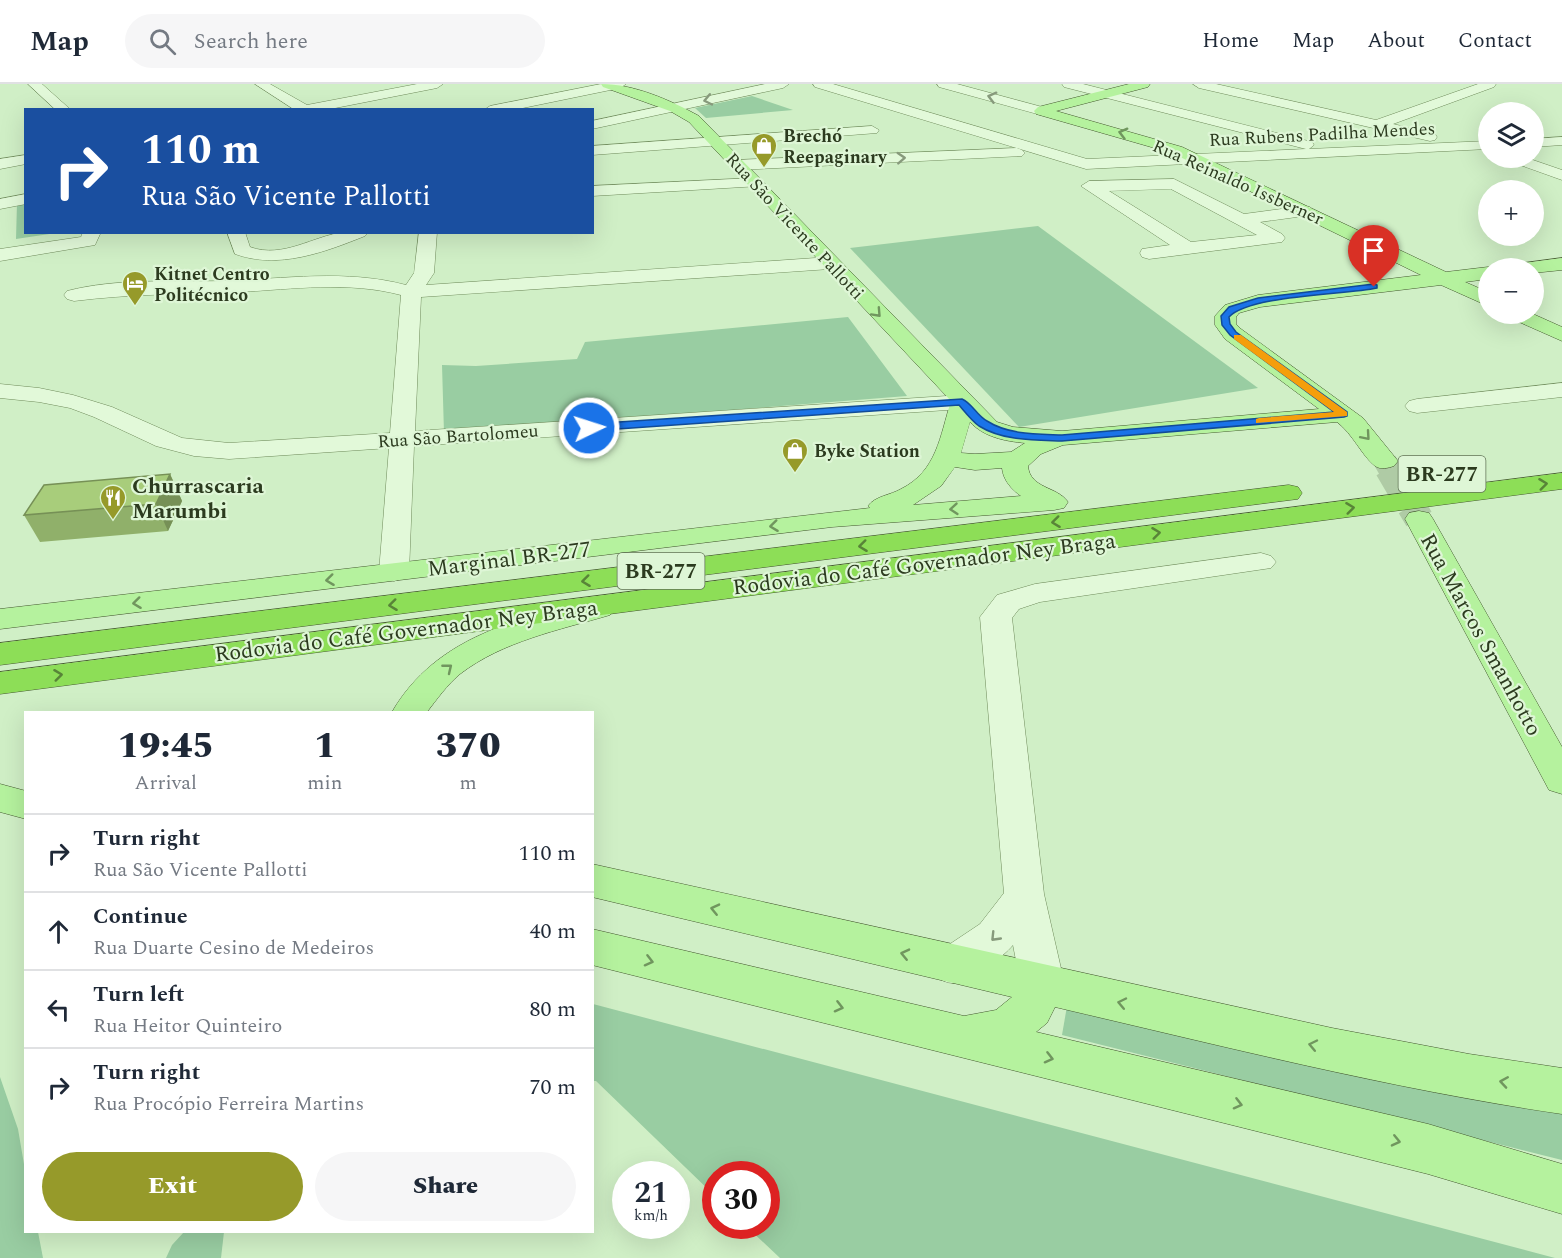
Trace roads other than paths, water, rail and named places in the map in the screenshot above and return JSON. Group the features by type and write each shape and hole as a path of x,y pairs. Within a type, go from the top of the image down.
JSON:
{"highway":[{"name":"Rodovia do Café Governador Ney Braga","path":"0,654 1562,459"},
{"name":"Rodovia do Café Governador Ney Braga","path":"0,682 1562,481"},
{"path":"1054,502 1323,489"}],"main road":[{"name":"Rua São Vicente Pallotti","path":"613,84 689,115 981,423 998,431 1024,436 1062,438"},
{"path":"1041,111 1144,84"},
{"name":"Rua Reinaldo Issberner","path":"1041,111 1157,143 1197,159 1478,295"},
{"path":"1544,266 1562,264"},
{"path":"1385,461 1366,436 1344,414 1233,334 1226,325 1225,316 1232,309 1258,301 1478,274"},
{"path":"1538,324 1562,335"},
{"path":"832,519 894,502 918,492 940,469 962,402"},
{"path":"940,469 975,462 1017,459 1032,447 1062,438 1344,414"},
{"path":"1017,459 1015,474 1021,483 1054,502"},
{"path":"940,469 1054,502"},
{"name":"Marginal BR-277","path":"0,620 832,519 1054,502"},
{"name":"Rua Marcos Smanhotto","path":"1419,519 1562,780"},
{"path":"410,711 429,685 449,667 480,648 514,634 619,602"},
{"path":"0,798 24,804"},
{"path":"594,880 1043,986 1376,1058 1562,1091"},
{"path":"594,947 1428,1149 1562,1189"},
{"path":"960,1036 1006,1029 1031,1009 1043,986"}],"street":[{"path":"34,84 63,108"},
{"path":"261,84 301,108"},
{"path":"499,108 613,84"},
{"path":"594,125 783,84"},
{"name":"Rua Rubens Padilha Mendes","path":"819,84 1086,164 1478,146"},
{"name":"Rua Reinaldo Issberner","path":"943,84 1041,111"},
{"path":"1068,84 1293,140 1332,153"},
{"path":"1199,84 1468,146"},
{"path":"1352,134 1376,132 1383,126 1490,84"},
{"path":"308,108 429,85"},
{"path":"1247,94 1280,86"},
{"path":"594,151 872,130"},
{"path":"1293,140 1317,138"},
{"path":"1544,142 1562,141"},
{"path":"711,164 1043,152"},
{"path":"0,164 24,159"},
{"path":"1542,168 1562,175"},
{"path":"1070,174 1190,249"},
{"path":"594,191 754,183"},
{"path":"1091,187 1174,184 1276,238 1149,253"},
{"path":"0,204 24,199"},
{"path":"1180,209 1214,206"},
{"path":"1241,220 1304,211"},
{"path":"1134,214 1157,212"},
{"path":"237,234 242,250 261,255 312,248 353,234"},
{"path":"394,572 411,292 424,273 428,234"},
{"path":"0,255 91,237"},
{"path":"74,295 118,288 230,286 333,280 382,284 411,292 830,263"},
{"path":"1417,406 1562,390"},
{"name":"Rua São Bartolomeu","path":"0,391 20,392 69,401 105,412 157,438 200,450 270,449 962,402"},
{"path":"1043,986 1024,894 996,617 1008,602 1035,593 1262,562"},
{"path":"952,965 982,949 997,936 1012,916 1024,894"}],"tunnel":[{"path":"1385,461 1390,470"},
{"path":"1389,468 1419,519"}],"place":[{"name":"Brechó Reepaginary","path":"764,169"},
{"name":"Kitnet Centro Politécnico","path":"135,307"},
{"name":"Byke Station","path":"795,474"},
{"name":"Churrascaria Marumbi","path":"113,521"}]}
